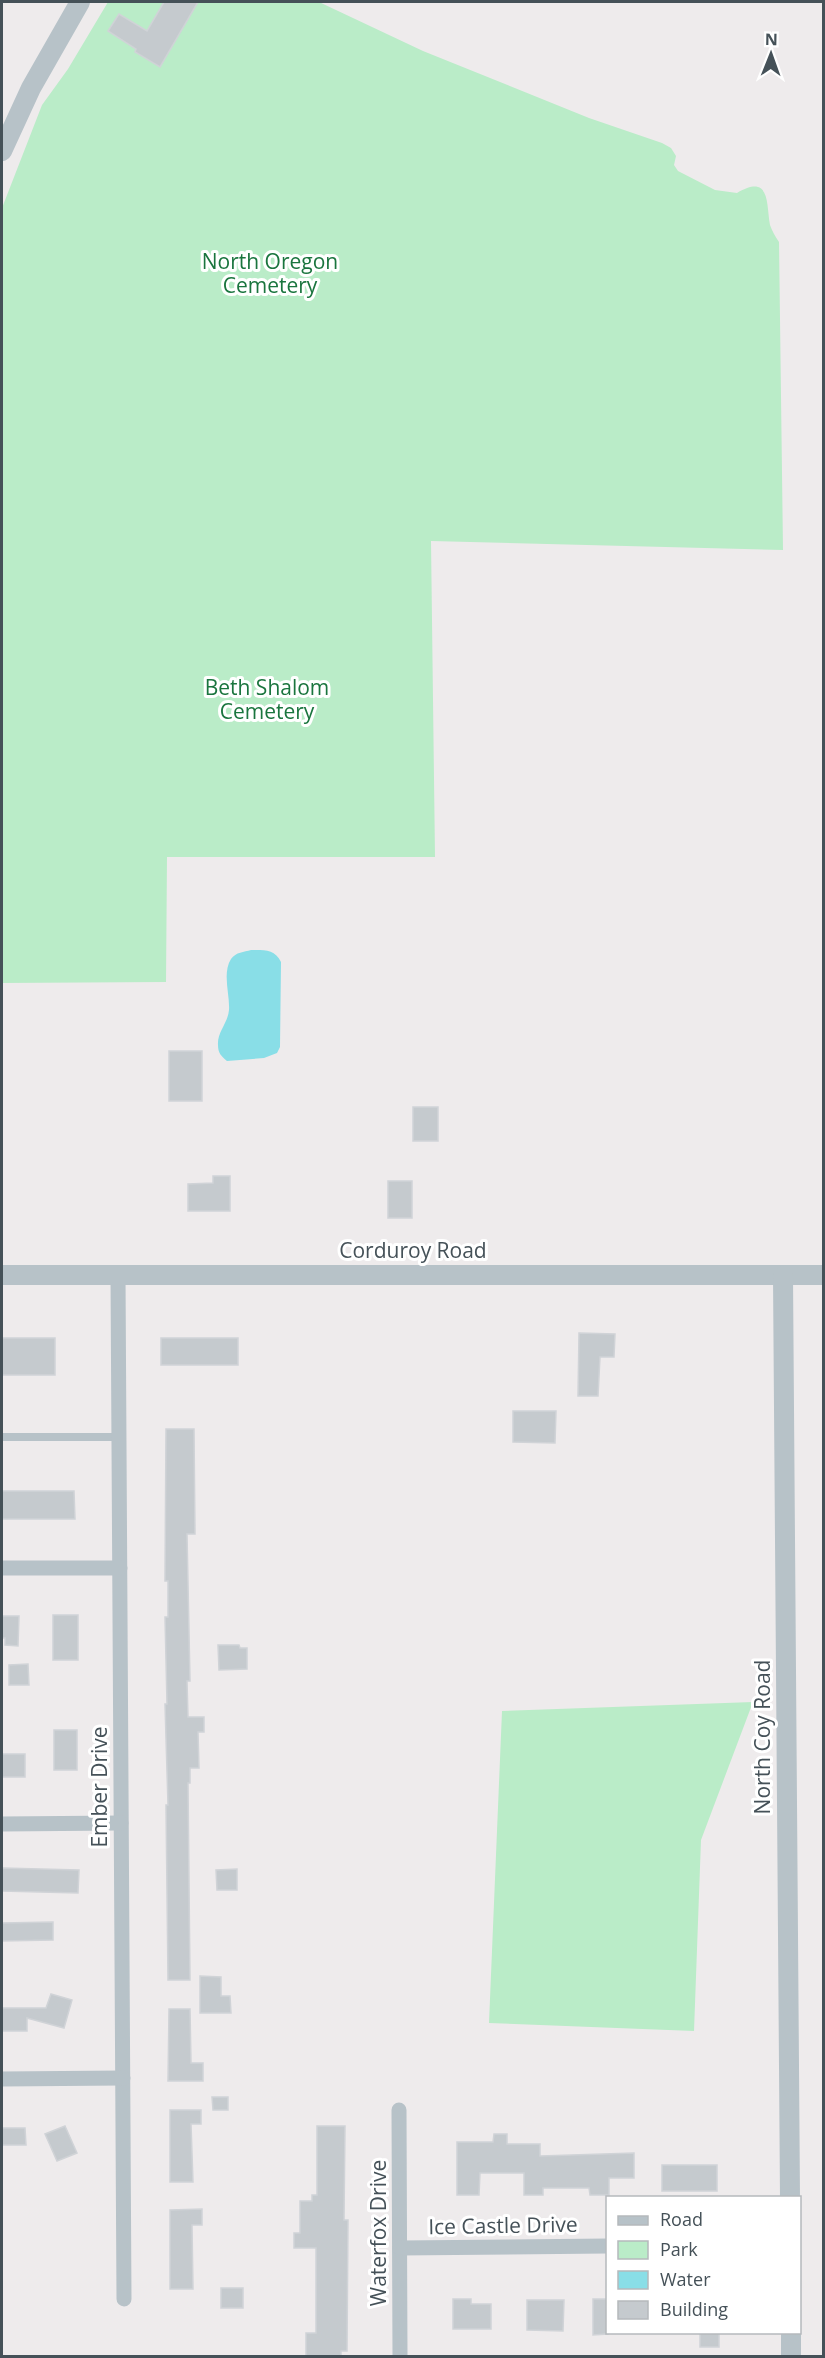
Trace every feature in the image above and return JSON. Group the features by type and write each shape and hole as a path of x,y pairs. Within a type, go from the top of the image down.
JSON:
{"street":[{"path":"2,151 31,88 81,2"},
{"name":"Corduroy Road","path":"2,1275 824,1275"},
{"name":"Ember Drive","path":"118,1275 124,2299"},
{"name":"North Coy Road","path":"783,1275 790,2196"},
{"path":"2,1568 120,1568"},
{"path":"2,1824 121,1823"},
{"path":"2,2079 123,2078"},
{"name":"Waterfox Drive","path":"399,2110 400,2356"},
{"name":"Ice Castle Drive","path":"400,2248 606,2247"},
{"path":"791,2334 791,2356"}],"lane":[{"path":"2,1437 119,1437"}],"green space":[{"name":"North Oregon Cemetery","path":"108,2 319,2 423,51 589,118 662,143 671,148 676,156 674,165 678,171 715,190 737,193 748,188 761,189 767,200 770,225 779,242 783,550 431,541 435,857 167,857 166,982 2,983 2,208 42,105 68,69"},
{"path":"753,1702 701,1840 694,2031 489,2023 502,1711"}],"water":[{"path":"251,950 272,952 281,962 280,1047 277,1053 264,1058 227,1061 220,1054 218,1045 229,1010 228,965 233,957"}],"building":[{"path":"164,2 198,2 160,67 135,52 136,49 108,31 119,14 147,31"},
{"path":"169,1051 202,1051 202,1101 169,1101"},
{"path":"413,1107 438,1107 438,1141 413,1141"},
{"path":"213,1176 230,1176 230,1211 188,1211 188,1184 213,1183"},
{"path":"388,1181 412,1181 412,1218 388,1218"},
{"path":"579,1333 615,1334 614,1357 600,1357 598,1396 578,1396"},
{"path":"2,1338 55,1338 55,1375 2,1375"},
{"path":"161,1338 238,1338 238,1365 161,1365"},
{"path":"513,1411 556,1411 555,1443 513,1442"},
{"path":"166,1429 194,1429 195,1534 187,1534 190,1681 187,1681 188,1717 204,1717 204,1732 198,1732 199,1768 190,1768 190,1783 188,1783 190,1980 168,1980 166,1805 168,1805 165,1704 167,1704 165,1617 168,1617 168,1581 165,1581"},
{"path":"2,1491 74,1491 75,1519 2,1519"},
{"path":"53,1615 78,1615 78,1660 53,1660"},
{"path":"2,1616 19,1616 18,1646 5,1645 5,1638 2,1638"},
{"path":"218,1645 239,1645 240,1648 247,1648 247,1669 219,1670"},
{"path":"28,1664 29,1685 9,1685 9,1665"},
{"path":"54,1730 77,1730 77,1770 54,1770"},
{"path":"2,1754 25,1754 25,1777 2,1777"},
{"path":"2,1868 79,1870 78,1893 2,1891"},
{"path":"237,1869 237,1890 217,1890 216,1870"},
{"path":"53,1922 53,1940 2,1941 2,1923"},
{"path":"200,1976 221,1977 221,1996 230,1996 231,2013 200,2013"},
{"path":"51,1994 72,2000 64,2028 27,2018 27,2031 2,2031 2,2008 46,2008"},
{"path":"169,2009 190,2009 191,2063 203,2063 203,2081 168,2081"},
{"path":"212,2097 228,2097 228,2110 213,2110"},
{"path":"170,2110 201,2110 201,2124 191,2124 193,2182 170,2182"},
{"path":"65,2126 77,2153 57,2161 45,2134"},
{"path":"317,2126 345,2126 344,2220 348,2220 347,2351 341,2351 341,2356 306,2356 306,2333 316,2333 316,2248 294,2248 294,2233 300,2233 300,2201 312,2201 312,2195 317,2195"},
{"path":"2,2128 25,2128 26,2145 2,2145"},
{"path":"494,2134 507,2134 507,2144 540,2144 540,2156 634,2153 634,2178 609,2178 609,2195 590,2195 589,2188 543,2188 543,2195 524,2195 524,2173 480,2173 479,2195 457,2195 457,2142 493,2142"},
{"path":"662,2165 717,2165 717,2191 662,2191"},
{"path":"202,2209 202,2225 192,2225 193,2289 170,2289 170,2210"},
{"path":"221,2288 243,2288 243,2308 221,2308"},
{"path":"453,2299 471,2299 471,2304 491,2304 491,2329 453,2329"},
{"path":"593,2299 606,2299 606,2334 608,2334 593,2335"},
{"path":"527,2300 564,2300 563,2331 527,2330"},
{"path":"700,2334 719,2334 719,2347 700,2347"}],"park label":[{"name":"Beth Shalom Cemetery","path":"267,700"}]}
